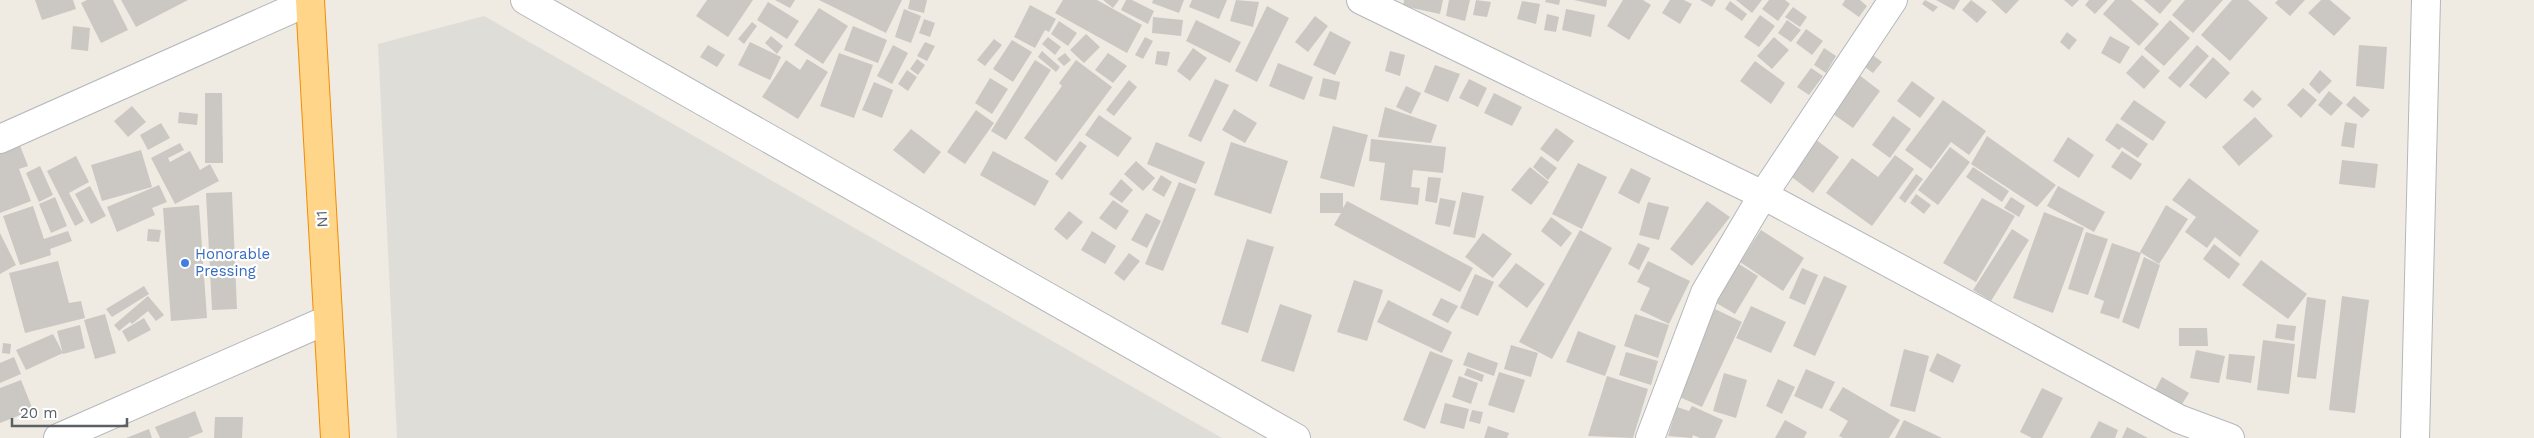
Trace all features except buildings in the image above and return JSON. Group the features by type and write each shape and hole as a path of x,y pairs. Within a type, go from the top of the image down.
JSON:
{"highway":[{"name":"N1","path":"310,0 334,438"}],"street":[{"path":"0,139 310,0"},
{"path":"525,0 1267,429 1296,438"},
{"path":"1361,0 1763,195 2179,420 2230,438"},
{"path":"1650,438 1705,293 1763,195 1893,0"},
{"path":"2415,438 2426,0"},
{"path":"58,438 327,320"}],"shaded area":[{"path":"484,16 1222,438 397,438 378,44"}],"place":[{"name":"Honorable Pressing","path":"185,263"}]}
